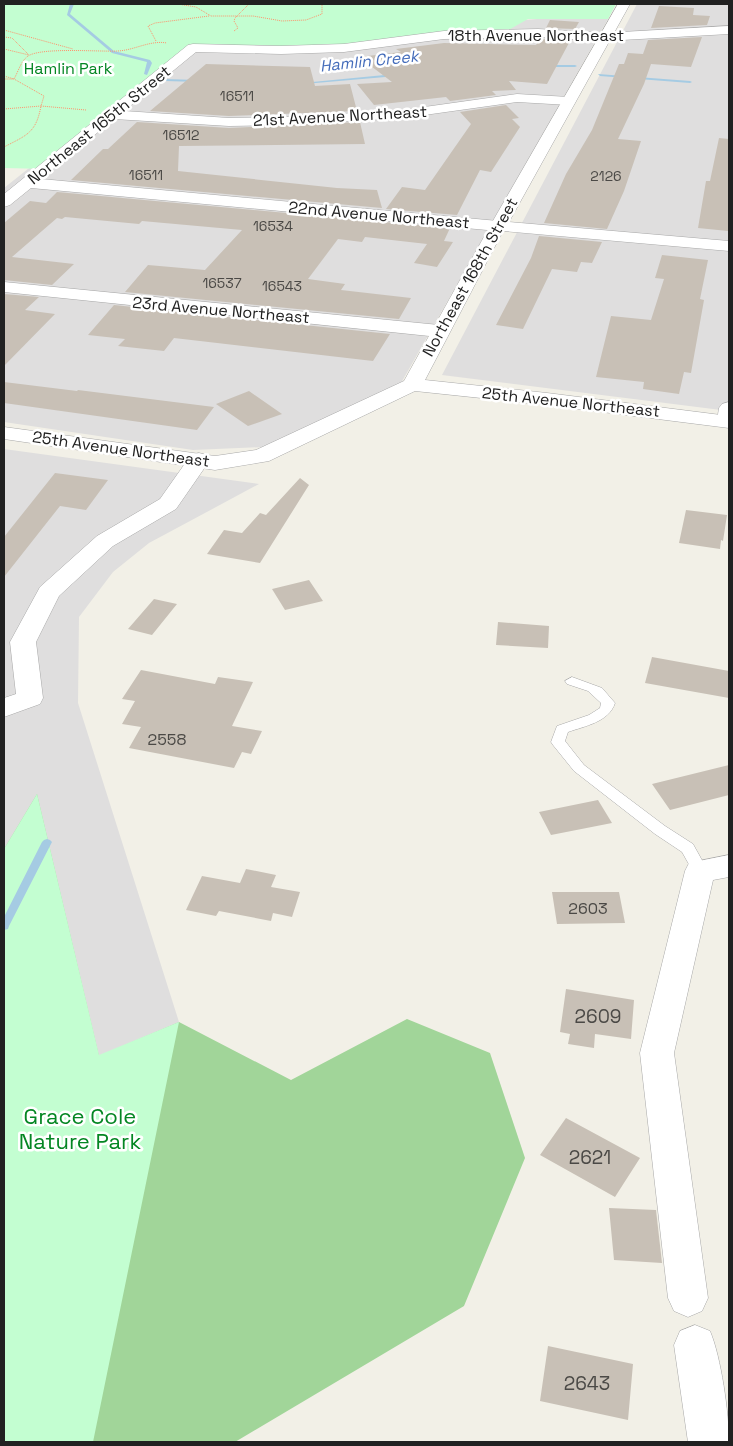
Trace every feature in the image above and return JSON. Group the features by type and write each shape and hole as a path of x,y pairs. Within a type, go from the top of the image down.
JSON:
{"street":[{"name":"Northeast 168th Street","path":"412,385 439,331 624,4"},
{"name":"18th Avenue Northeast","path":"194,48 281,50 344,48 444,35 538,33 604,37 729,30"},
{"name":"Northeast 165th Street","path":"4,202 194,48"},
{"name":"21st Avenue Northeast","path":"111,115 229,122 288,121 384,116 517,98 569,101"},
{"name":"22nd Avenue Northeast","path":"28,183 729,246"},
{"name":"23rd Avenue Northeast","path":"4,288 439,331"},
{"name":"25th Avenue Northeast","path":"4,433 215,463 261,456 412,385 728,417"},
{"path":"4,708 30,698 23,642 48,592 105,541 168,504 199,460"},
{"path":"688,1298 657,1053 714,868"},
{"path":"695,1345 710,1442"}],"lane":[{"path":"572,681 595,688 608,703 606,710 594,718 562,729 558,742 579,768 714,868"}],"path":[{"path":"178,4 196,7 211,16"},
{"path":"234,21 236,16 247,8 249,4"},
{"path":"156,41 148,26 155,23 211,16 254,16 282,21 306,20 322,14 322,4"},
{"path":"4,30 78,50"},
{"path":"4,37 12,38 29,55"},
{"path":"4,49 29,55 78,50 118,51 136,48 156,41 170,44"},
{"path":"14,79 22,63 29,55"},
{"path":"4,76 14,79 44,96 39,120 34,131 4,147"},
{"path":"4,79 14,79"},
{"path":"4,109 41,106 72,107 111,115"}],"shaded area":[{"path":"637,4 729,4 729,411 442,375"},
{"path":"537,19 608,19 401,383 263,447 193,450 4,422 4,188 179,49"},
{"path":"4,449 259,484 149,543 113,572 79,617 78,703 179,1022 99,1056 37,795 4,849"}],"green space":[{"name":"Hamlin Park","path":"4,4 616,4 608,19 528,19 503,33 340,48 194,48 47,169 4,168"},
{"path":"37,794 99,1056 179,1022 291,1080 407,1019 490,1053 525,1158 464,1306 235,1442 4,1442 4,849"},
{"name":"Grace Cole Nature Park","path":"37,794 99,1055 179,1022 93,1442 4,1442 4,849"}],"building":[{"path":"659,6 694,8 693,15 710,16 707,25 651,28"},
{"path":"550,20 579,22 575,29 546,28"},
{"path":"702,37 691,67 651,64 644,84 618,139 641,141 624,191 607,229 544,223 566,174 592,130 619,64 624,64 628,53 643,54 648,40"},
{"path":"540,39 570,41 547,84 509,81 516,90 492,91 496,95 450,101 446,97 374,105 357,84 392,82 359,57 401,52 396,49 444,43 536,45"},
{"path":"206,64 310,67 315,86 350,84 357,111 229,116 150,111"},
{"path":"506,105 519,118 512,119 520,127 491,172 480,170 457,215 386,209 402,187 425,190 471,124 460,112"},
{"path":"137,122 229,128 360,122 365,144 179,146 178,171 337,188 377,190 382,208 71,180 103,149 108,149"},
{"path":"719,138 729,139 728,231 698,228 706,181 710,181"},
{"path":"57,192 450,228 444,241 453,242 437,267 414,263 427,244 365,237 362,242 338,239 308,279 345,284 341,290 411,298 399,319 125,292 148,265 205,270 242,230 142,221 139,224 65,217 62,219 57,218 12,257 74,264 52,285 4,280 4,223 30,201 46,203"},
{"path":"539,236 602,242 592,263 581,262 577,272 552,269 523,329 496,325 531,258"},
{"path":"662,255 708,260 700,299 704,300 691,373 684,372 679,394 643,389 644,382 596,377 611,316 651,320 664,279 655,278"},
{"path":"4,294 39,297 25,310 55,314 4,366"},
{"path":"114,305 390,334 373,361 174,338 164,351 118,346 125,339 88,335"},
{"path":"4,382 214,407 197,430 4,403"},
{"path":"249,391 282,414 248,426 216,404"},
{"path":"55,473 108,480 86,510 60,506 4,577 4,537"},
{"path":"300,478 309,485 260,563 207,554 224,530 242,533 260,513 266,515"},
{"path":"686,510 727,515 720,549 679,543"},
{"path":"309,580 323,601 285,610 272,589"},
{"path":"154,599 177,604 152,635 128,629"},
{"path":"498,622 549,626 548,648 496,645"},
{"path":"652,657 729,671 729,698 645,683"},
{"path":"141,670 215,684 218,677 253,682 232,726 262,731 251,754 242,752 234,768 129,748 141,727 122,724 135,701 122,699"},
{"path":"729,765 729,795 670,810 652,784"},
{"path":"598,800 612,823 551,835 539,812"},
{"path":"246,869 276,875 271,887 300,892 292,917 273,913 271,921 219,911 216,916 186,910 202,876 240,883"},
{"path":"552,892 619,892 625,923 557,924"},
{"path":"566,989 634,1000 631,1039 595,1034 594,1048 568,1044 570,1034 560,1032"},
{"path":"566,1118 640,1158 615,1197 540,1155"},
{"path":"609,1208 656,1210 662,1263 614,1260"},
{"path":"548,1346 633,1364 628,1420 540,1401"}],"waterway":[{"name":"Hamlin Creek","path":"72,4 68,14 113,52 149,61 146,74"},
{"name":"Hamlin Creek","path":"545,66 575,66"},
{"name":"Hamlin Creek","path":"304,83 395,75"},
{"name":"Hamlin Creek","path":"600,75 690,82"},
{"name":"Hamlin Creek","path":"166,80 198,81"},
{"path":"4,926 47,842"}]}
